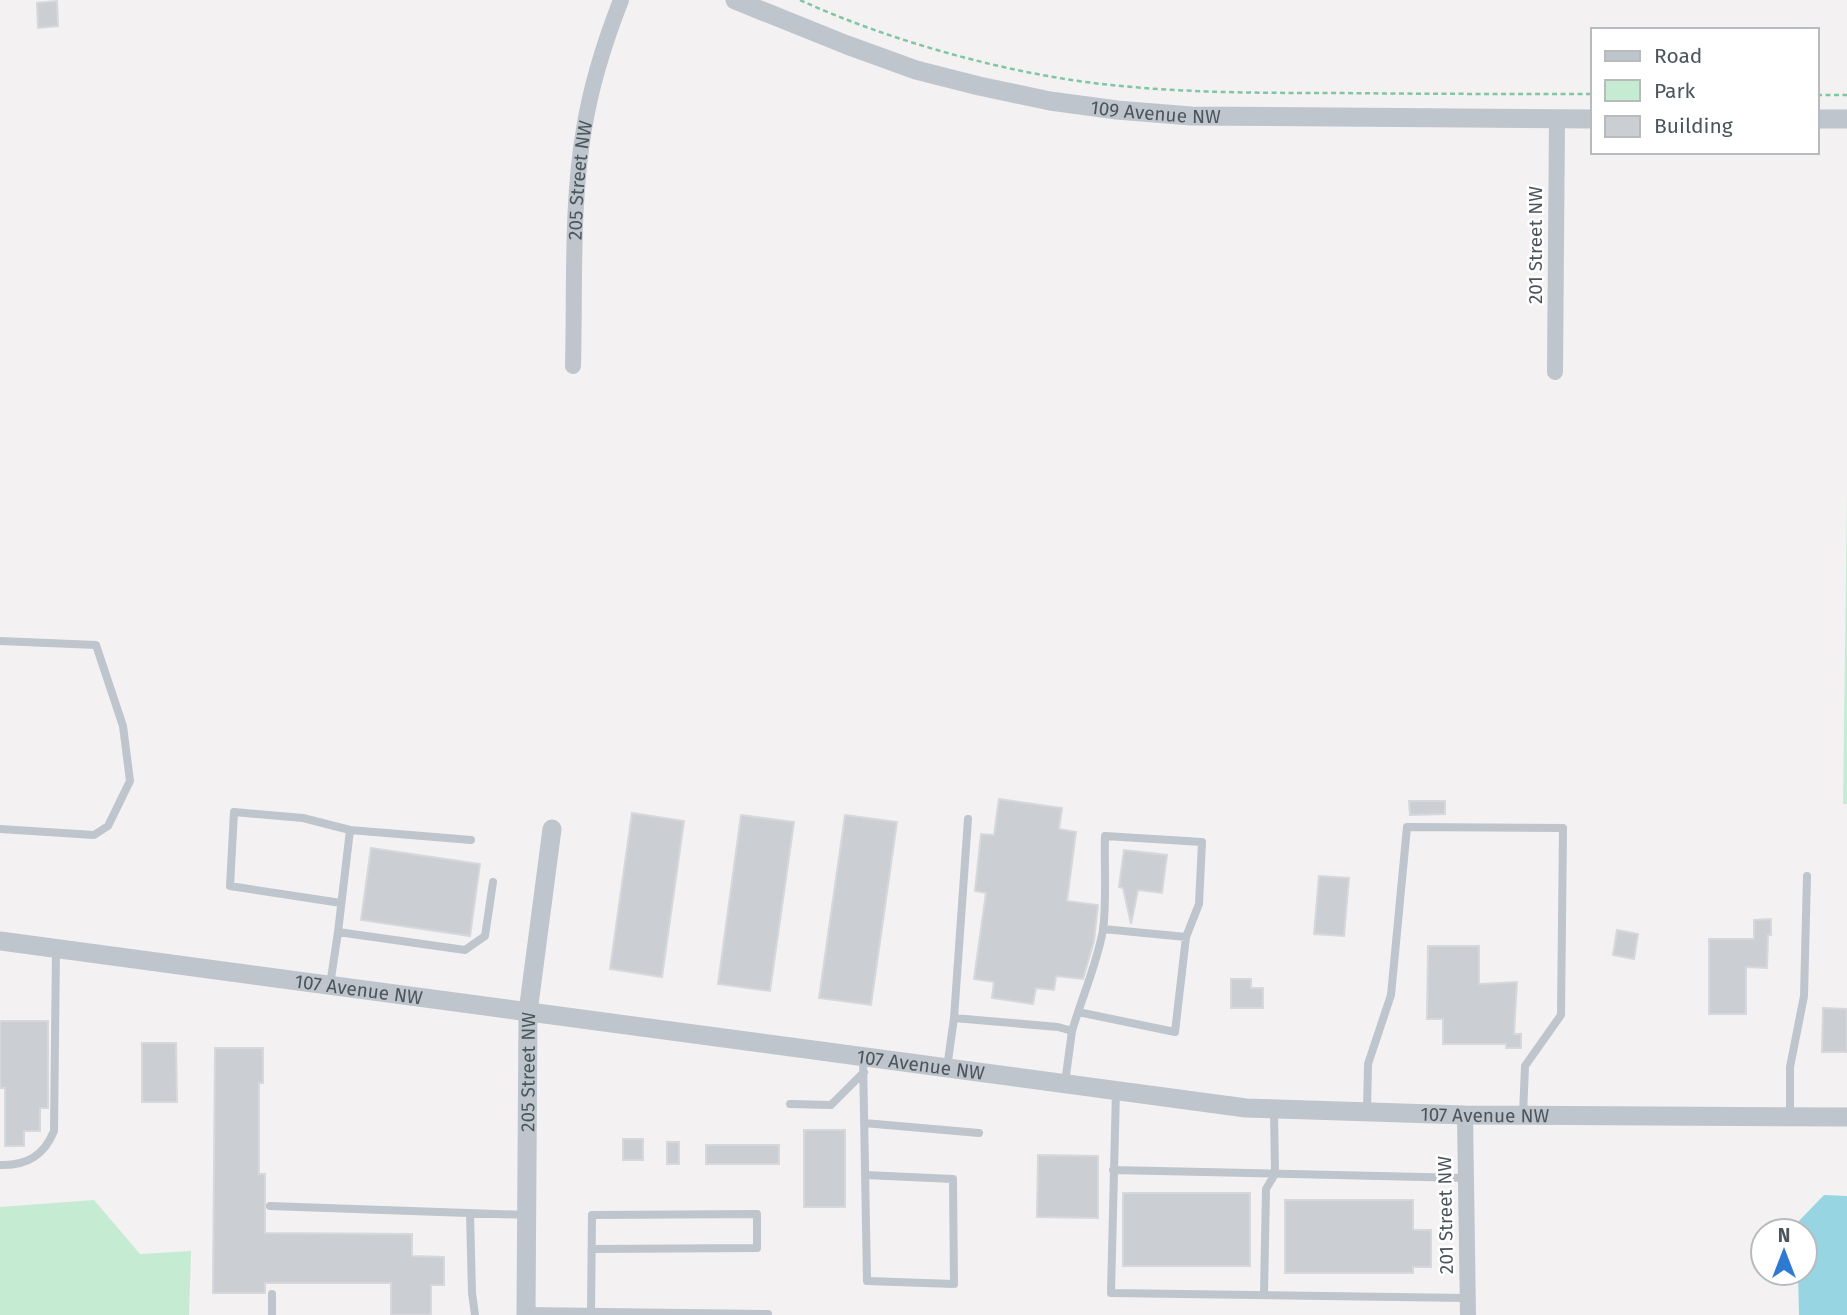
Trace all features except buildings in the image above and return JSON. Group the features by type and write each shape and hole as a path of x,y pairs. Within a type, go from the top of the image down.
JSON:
{"street":[{"name":"205 Street NW","path":"573,366 578,181 584,129 595,78 621,0"},
{"name":"109 Avenue NW","path":"736,0 916,70 1003,91 1103,108 1191,116 1591,119"},
{"name":"201 Street NW","path":"1555,372 1557,119"},
{"path":"1819,119 1847,119"},
{"name":"205 Street NW","path":"526,1313 528,1012 552,830"},
{"name":"107 Avenue NW","path":"0,941 528,1012 864,1064 947,1068 1246,1108 1465,1115 1847,1117"},
{"name":"201 Street NW","path":"1465,1115 1468,1315"}],"lane":[{"path":"0,641 96,645 122,726 130,781 108,826 94,835 0,829"},
{"path":"341,903 230,886 234,812 303,818 350,830 471,840"},
{"path":"947,1068 954,1018 968,819"},
{"path":"1367,1112 1368,1064 1391,995 1407,827 1563,828 1561,1015 1525,1066 1523,1115"},
{"path":"330,985 350,830"},
{"path":"1065,1083 1072,1031 1103,929 1105,836 1202,842 1199,904 1186,937 1175,1032 1078,1012"},
{"path":"1790,1117 1790,1067 1804,996 1807,876"},
{"path":"338,932 465,950 485,936 493,882"},
{"path":"1103,929 1186,937"},
{"path":"0,1165 18,1165 37,1157 49,1143 54,1131 56,949"},
{"path":"954,1018 1072,1031"},
{"path":"790,1104 831,1105 864,1064"},
{"path":"864,1064 864,1122 865,1175 867,1281 954,1284 953,1179 865,1175"},
{"path":"1116,1090 1111,1293 1467,1298"},
{"path":"1264,1294 1266,1189 1275,1174 1274,1109"},
{"path":"864,1122 978,1133"},
{"path":"1113,1170 1466,1178"},
{"path":"270,1206 527,1215"},
{"path":"470,1213 471,1293 475,1315"},
{"path":"591,1313 592,1215 757,1214 757,1248 592,1249"},
{"path":"272,1294 272,1315"},
{"path":"526,1313 768,1314"}],"path":[{"path":"800,0 929,47 1034,73 1108,85 1224,93 1591,94"},
{"path":"1819,95 1847,95"}],"green space":[{"path":"1847,496 1847,804 1843,804"},
{"path":"94,1200 140,1254 191,1251 189,1315 0,1315 0,1207"}],"water":[{"path":"1824,1195 1847,1196 1847,1315 1799,1315 1798,1287 1819,1287 1819,1217 1803,1217"}]}
